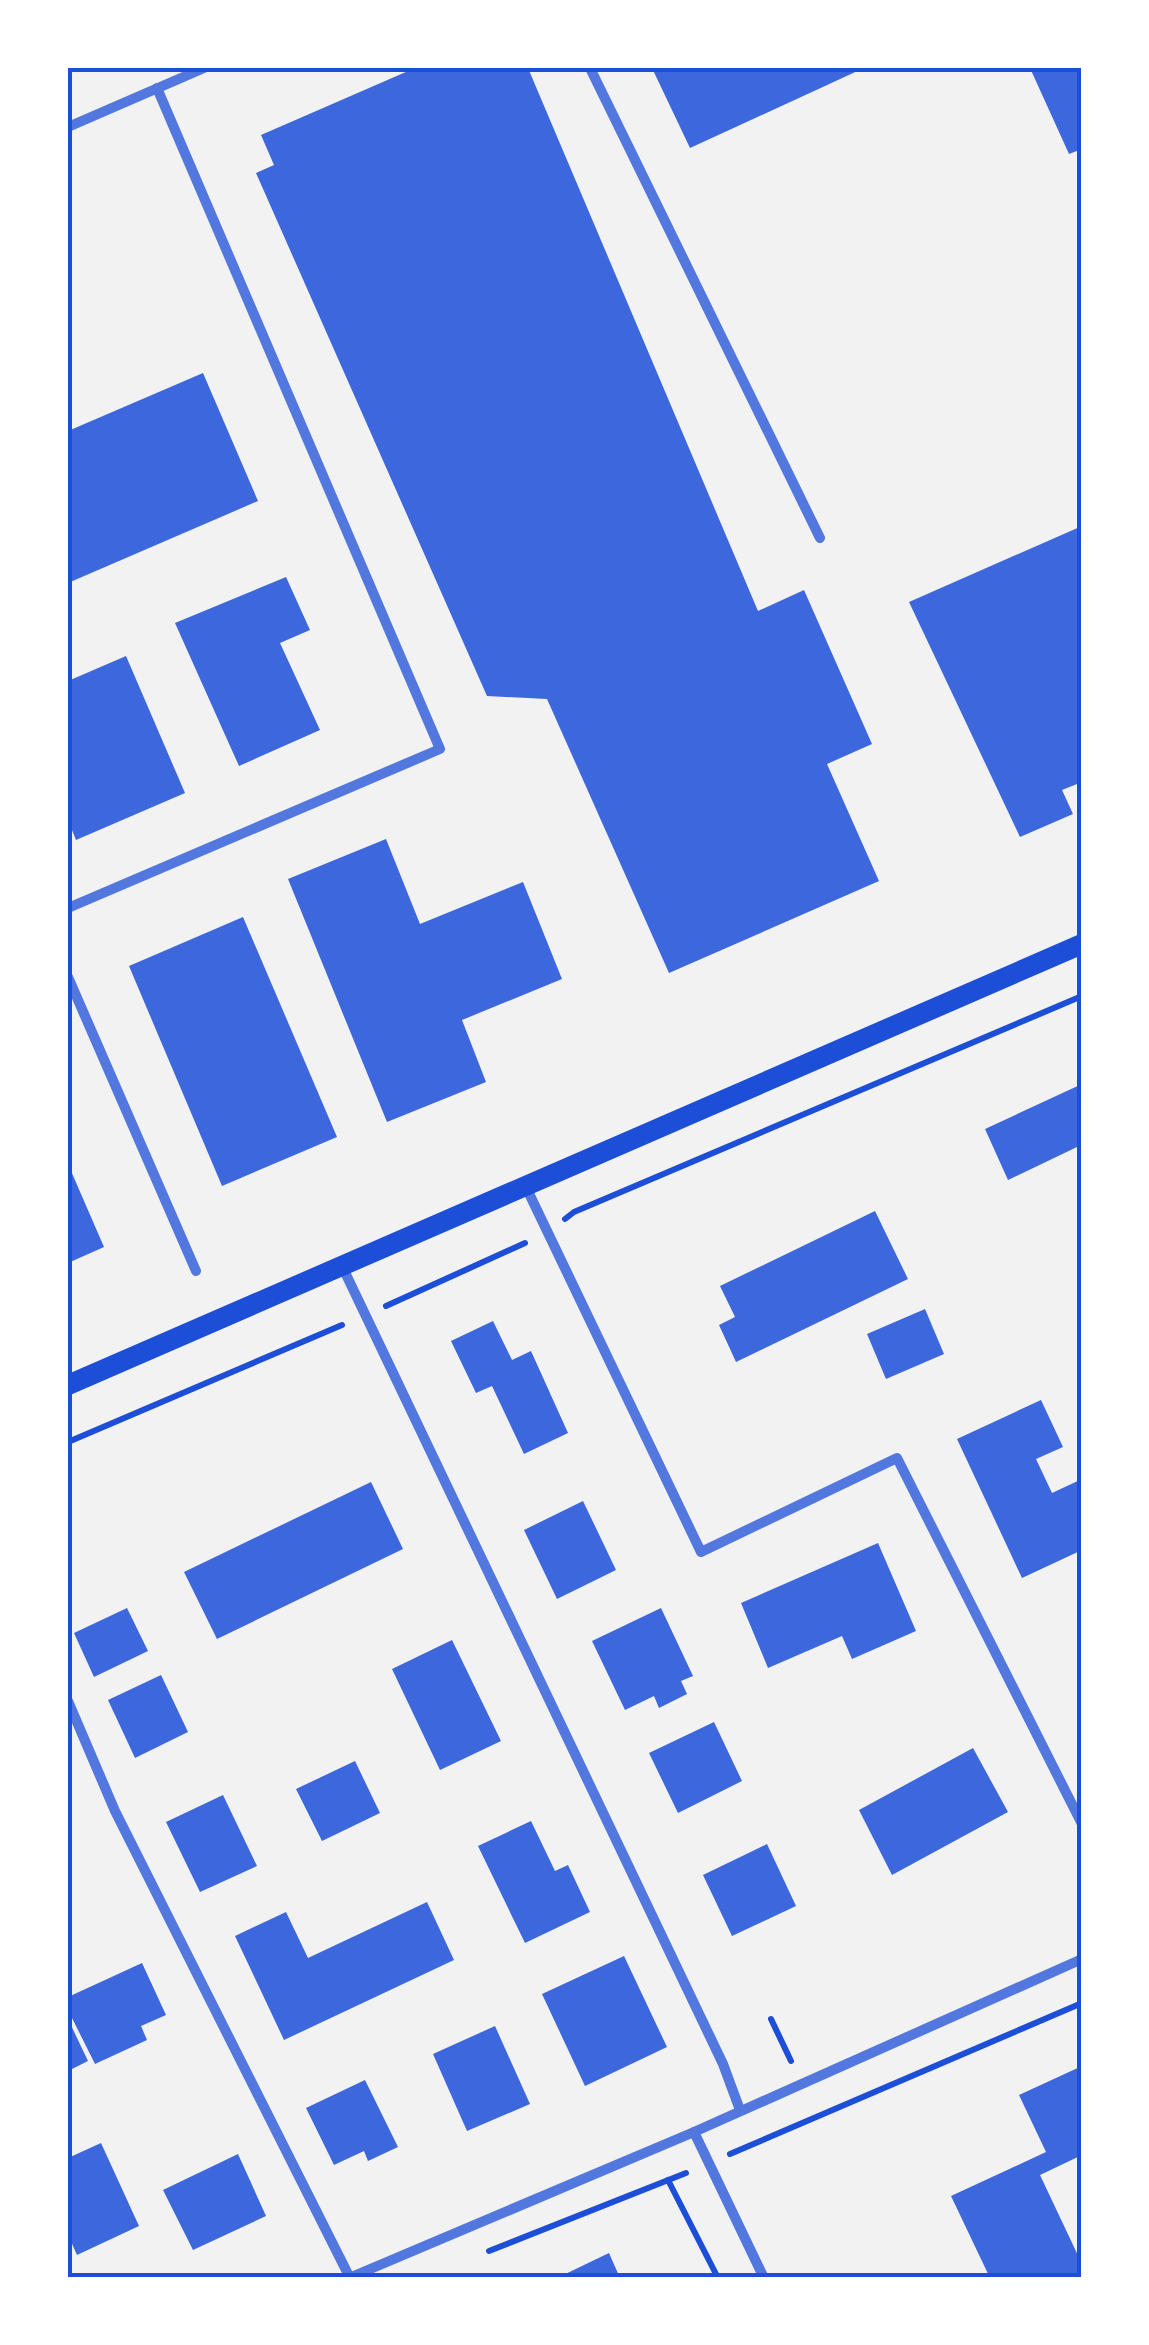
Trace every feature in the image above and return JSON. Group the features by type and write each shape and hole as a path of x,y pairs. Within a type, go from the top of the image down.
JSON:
{"main road":[{"path":"68,1385 1082,944"}],"street":[{"path":"68,127 204,68"},
{"path":"590,68 820,538"},
{"path":"68,908 440,749 157,88"},
{"path":"68,977 196,1271"},
{"path":"525,1185 702,1552 897,1458 1082,1824"},
{"path":"341,1264 724,2064 740,2110"},
{"path":"68,1701 115,1810 350,2277 694,2132 1082,1959"},
{"path":"694,2132 764,2278"}],"path":[{"path":"68,1442 366,1315 547,1232 574,1212 1082,996"},
{"path":"745,2147 1082,2002"},
{"path":"475,2257 689,2172"},
{"path":"668,2180 718,2278"}],"building":[{"path":"415,68 528,68 758,611 804,590 872,744 827,764 879,881 669,973 547,699 487,696 256,173 274,165 261,135"},
{"path":"652,68 864,68 690,148"},
{"path":"1030,68 1082,68 1082,149 1069,154"},
{"path":"203,373 258,501 68,583 68,431"},
{"path":"1082,526 1082,782 1062,790 1073,814 1020,837 909,602"},
{"path":"286,577 310,630 280,643 320,730 239,766 175,623"},
{"path":"126,656 185,793 76,840 68,820 68,681"},
{"path":"386,839 420,924 523,882 562,979 462,1020 486,1082 387,1122 288,879"},
{"path":"243,917 337,1137 222,1186 129,966"},
{"path":"1082,1084 1082,1157 1077,1147 1008,1180 985,1129"},
{"path":"68,1164 104,1247 68,1263"},
{"path":"875,1211 908,1279 736,1362 719,1325 735,1317 720,1286"},
{"path":"925,1309 944,1354 886,1379 867,1334"},
{"path":"493,1321 512,1360 531,1351 568,1433 524,1454 492,1386 476,1393 451,1341"},
{"path":"1041,1400 1063,1447 1036,1459 1052,1493 1082,1479 1082,1550 1022,1578 957,1439"},
{"path":"371,1482 403,1549 217,1639 184,1572"},
{"path":"583,1501 616,1570 557,1599 524,1530"},
{"path":"878,1543 916,1631 852,1659 842,1636 768,1668 741,1603"},
{"path":"127,1608 148,1651 94,1677 74,1633"},
{"path":"661,1608 693,1676 681,1681 687,1694 659,1708 654,1696 625,1710 592,1641"},
{"path":"452,1640 501,1741 440,1770 392,1669"},
{"path":"161,1675 188,1732 135,1758 108,1700"},
{"path":"714,1722 742,1781 678,1813 649,1753"},
{"path":"973,1748 1008,1812 892,1875 859,1810"},
{"path":"355,1761 380,1813 322,1841 296,1789"},
{"path":"223,1795 257,1866 200,1892 166,1822"},
{"path":"531,1821 555,1871 568,1865 590,1912 525,1943 478,1846"},
{"path":"767,1844 796,1906 732,1936 703,1875"},
{"path":"427,1902 454,1960 284,2040 235,1936 286,1912 308,1958"},
{"path":"624,1956 667,2047 585,2086 542,1994"},
{"path":"142,1963 166,2015 141,2026 147,2040 95,2064 68,2010 68,1997"},
{"path":"68,2019 88,2061 68,2071"},
{"path":"495,2026 530,2104 467,2131 433,2054"},
{"path":"1082,2066 1082,2155 1040,2175 1082,2264 1082,2278 990,2278 951,2196 1046,2152 1019,2095"},
{"path":"365,2080 398,2147 368,2161 364,2151 334,2165 306,2108"},
{"path":"101,2143 139,2226 77,2255 68,2235 68,2158"},
{"path":"238,2154 266,2216 193,2250 163,2190"},
{"path":"609,2253 620,2278 557,2278"}]}
